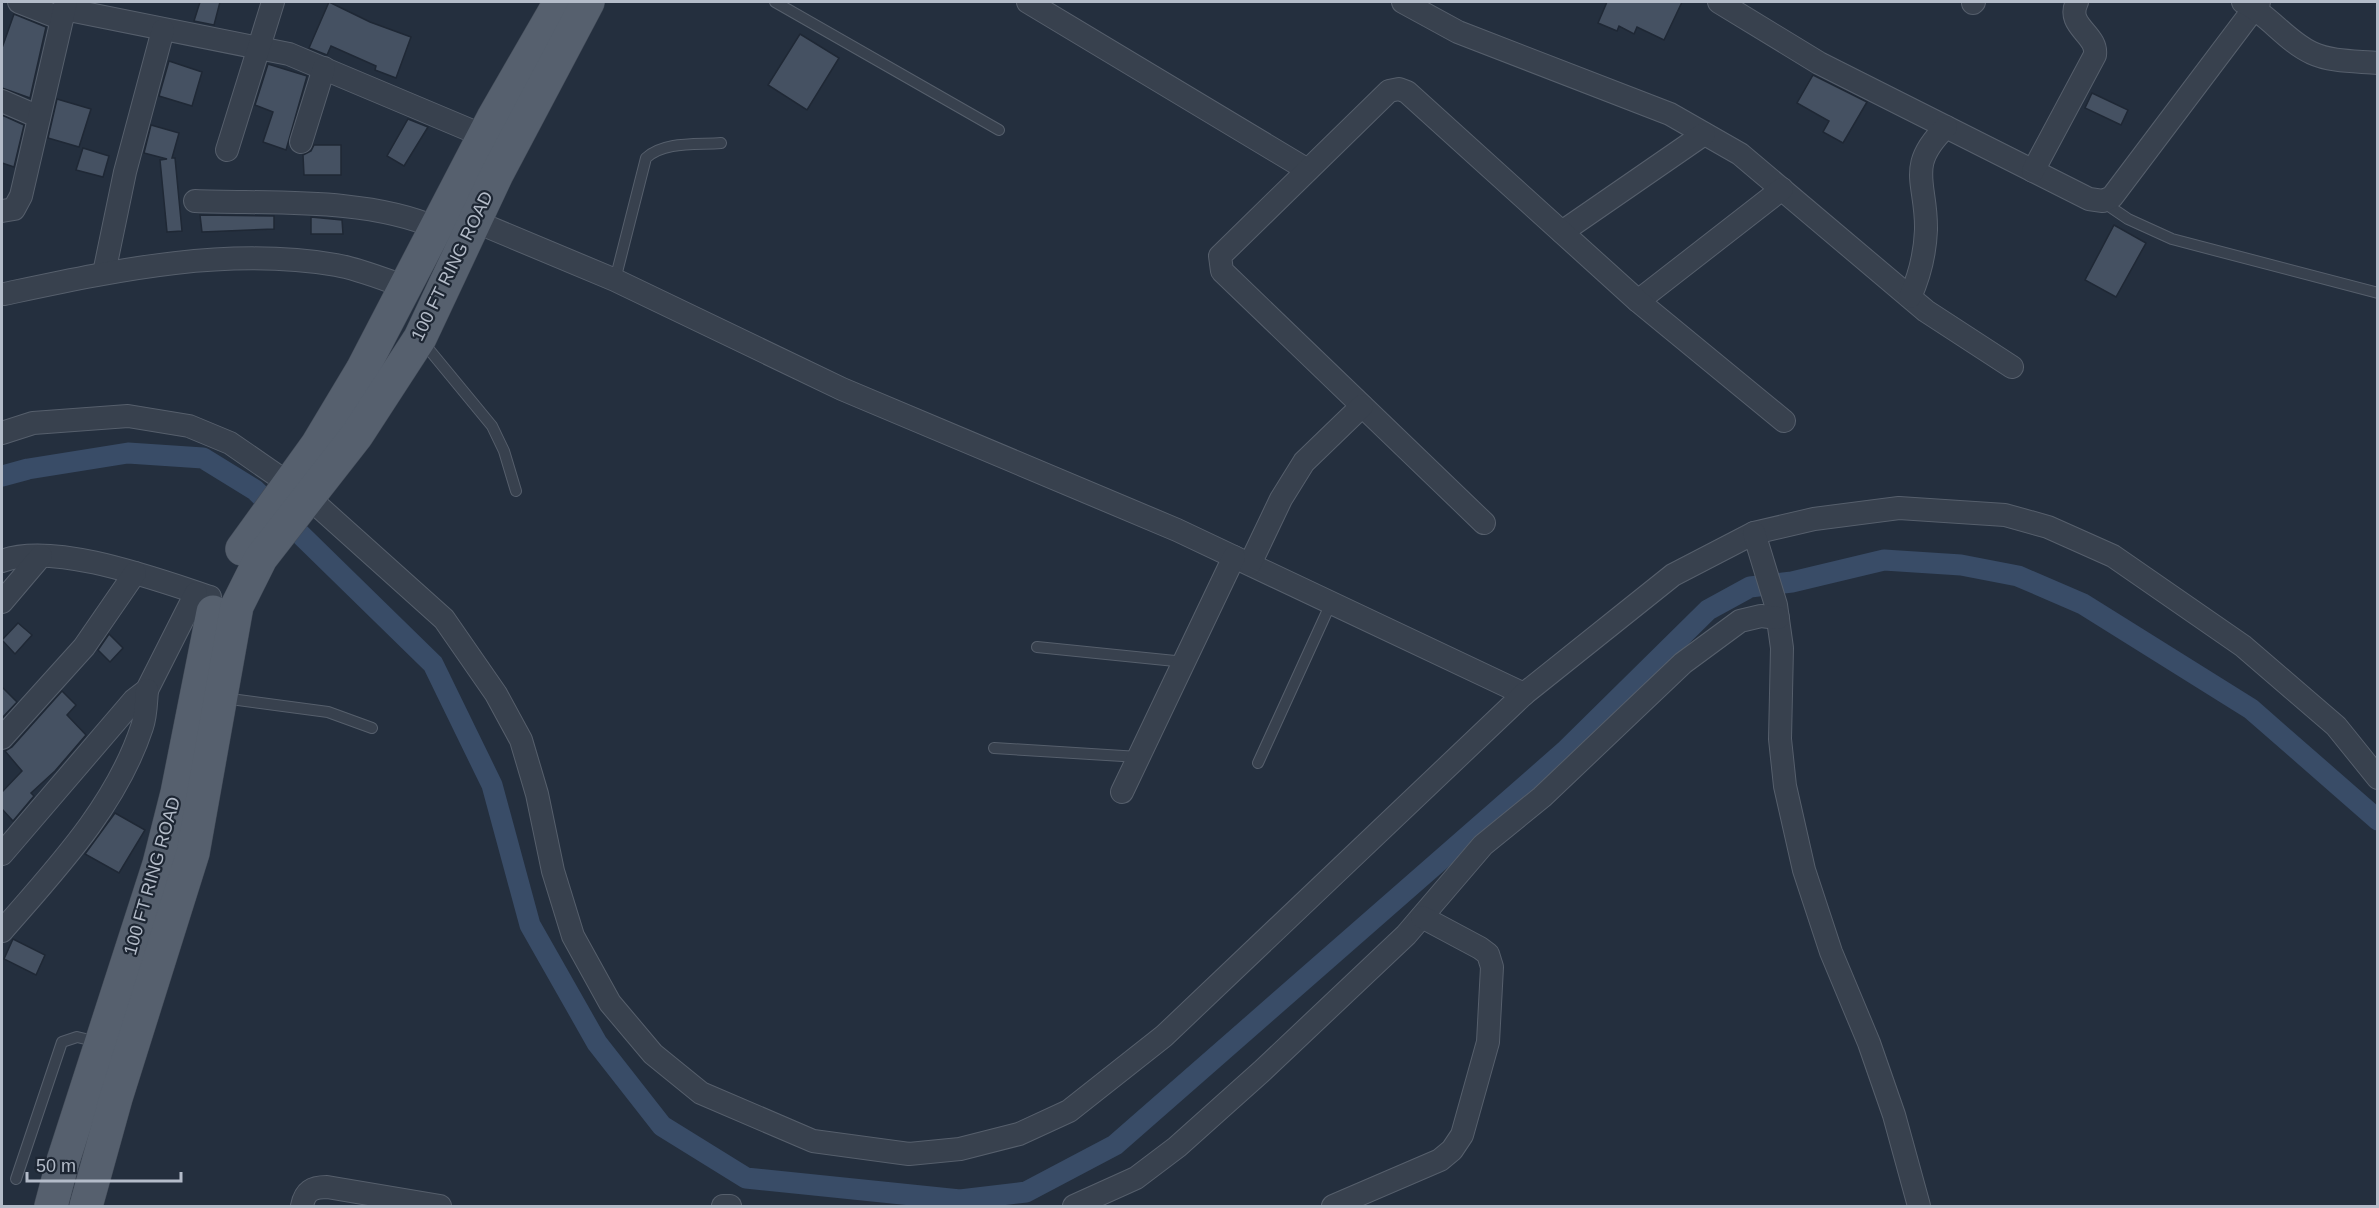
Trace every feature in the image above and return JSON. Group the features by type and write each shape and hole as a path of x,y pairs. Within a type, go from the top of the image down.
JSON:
{"main road":[{"name":"100 FT RING ROAD","path":"293,499 316,445 362,370 484,136 560,2"},
{"name":"100 FT RING ROAD","path":"51,1206 159,864 177,793 216,599 293,499 357,435 420,338 474,221 588,2"},
{"name":"100 FT RING ROAD","path":"86,1206 116,1098 194,853 221,698 216,599"}],"street":[{"path":"20,2 289,54 484,136"},
{"path":"227,150 273,2"},
{"path":"1028,2 1306,169"},
{"path":"1403,2 1458,32 1670,114 1740,154 1926,311 2012,366"},
{"path":"1719,2 1819,63 2089,199 2103,201 2112,196 2252,4 2310,53 2323,58 2378,63"},
{"path":"2032,171 2095,55 2093,42 2077,25 2074,6 2077,2"},
{"path":"2,211 14,209 18,204 64,10"},
{"path":"104,273 125,172 163,30"},
{"path":"301,142 324,68"},
{"path":"1484,523 1222,271 1219,263 1220,256 1306,169 1389,91 1399,89 1407,92 1638,301 1784,421"},
{"path":"2,101 39,117"},
{"path":"1910,297 1920,273 1926,228 1922,162 1928,144 1946,127"},
{"path":"1562,232 1704,134"},
{"path":"1638,301 1782,189"},
{"path":"195,201 363,208 418,220 437,228"},
{"path":"474,221 615,280 842,389 1167,526 1524,694"},
{"path":"4,294 104,273 167,263 267,257 338,265 406,286"},
{"path":"1122,792 1185,662 1242,561 1281,498 1304,462 1362,406"},
{"path":"2,433 33,423 128,416 189,426 230,443 293,499 444,619 496,694 521,740 573,936 610,1003 653,1054 701,1094 813,1142 909,1154 960,1149 1019,1134 1069,1111 1164,1036 1524,694 1673,575 1814,519 1899,508 2005,515 2048,527 2113,556 2243,646 2336,726 2378,778"},
{"path":"1757,541 1777,611 1782,648 1780,739 1785,786 1802,860 1832,952 1869,1043 1894,1114 1919,1206"},
{"path":"2,561 23,555 60,557 135,573 216,599 147,690 134,700 2,854"},
{"path":"2,602 41,556"},
{"path":"2,738 84,647 135,573"},
{"path":"1074,1206 1136,1178 1177,1146 1262,1071 1422,917 1483,845 1542,797 1683,663 1740,621 1777,611"},
{"path":"2,931 64,859 115,789 143,725 147,690"},
{"path":"1334,1206 1440,1160 1452,1150 1462,1135 1488,1042 1492,967 1488,954 1480,948 1422,917"},
{"path":"302,1206 304,1196 311,1189 327,1187 440,1206"},
{"path":"723,1206 730,1206"}],"lane":[{"path":"775,2 999,130"},
{"path":"615,280 646,158 655,150 668,147 721,143"},
{"path":"2103,201 2128,219 2172,239 2378,293"},
{"path":"420,338 492,426 504,451 516,491"},
{"path":"1258,763 1331,603"},
{"path":"1037,647 1185,662"},
{"path":"221,698 328,712 372,728"},
{"path":"994,748 1139,758"},
{"path":"16,1179 62,1042 77,1037 101,1042"}],"building":[{"path":"200,2 220,2 214,25 194,21"},
{"path":"329,2 370,22 411,37 396,78 375,70 376,66 331,46 327,55 309,48"},
{"path":"1607,2 1682,2 1664,40 1637,27 1634,34 1619,26 1617,31 1598,23"},
{"path":"14,14 46,27 30,98 2,88 2,48"},
{"path":"800,34 839,58 807,110 768,85"},
{"path":"169,61 202,72 192,106 159,96"},
{"path":"268,64 307,76 286,150 263,142 273,112 255,105"},
{"path":"1813,75 1867,102 1843,143 1823,132 1829,121 1797,103"},
{"path":"2092,93 2128,110 2121,125 2085,108"},
{"path":"57,99 91,109 79,147 48,138"},
{"path":"2,115 24,125 14,167 2,163"},
{"path":"408,119 428,127 404,166 387,156"},
{"path":"151,125 179,133 172,158 175,158 182,231 167,232 160,160 167,159 144,153"},
{"path":"314,145 341,145 341,175 304,175 303,155 311,151"},
{"path":"83,148 109,156 103,177 76,170"},
{"path":"200,215 274,216 274,229 202,232"},
{"path":"311,217 342,220 343,234 311,234"},
{"path":"2114,225 2146,243 2116,297 2085,280"},
{"path":"18,623 32,635 15,654 2,640"},
{"path":"109,634 123,648 110,662 98,650"},
{"path":"2,687 17,702 2,718"},
{"path":"62,691 76,705 67,715 86,735 55,771 31,793 34,796 13,821 2,809 2,792 22,771 5,751 12,747"},
{"path":"115,813 145,830 119,873 85,854"},
{"path":"13,939 45,955 36,975 4,959"}],"waterway":[{"path":"2,476 28,469 128,453 203,458 255,490 433,664 492,785 530,925 597,1043 662,1126 746,1178 960,1200 1026,1192 1115,1145 1565,751 1708,610 1750,587 1792,582 1884,560 1961,565 2018,576 2083,604 2251,709 2378,820"}]}
